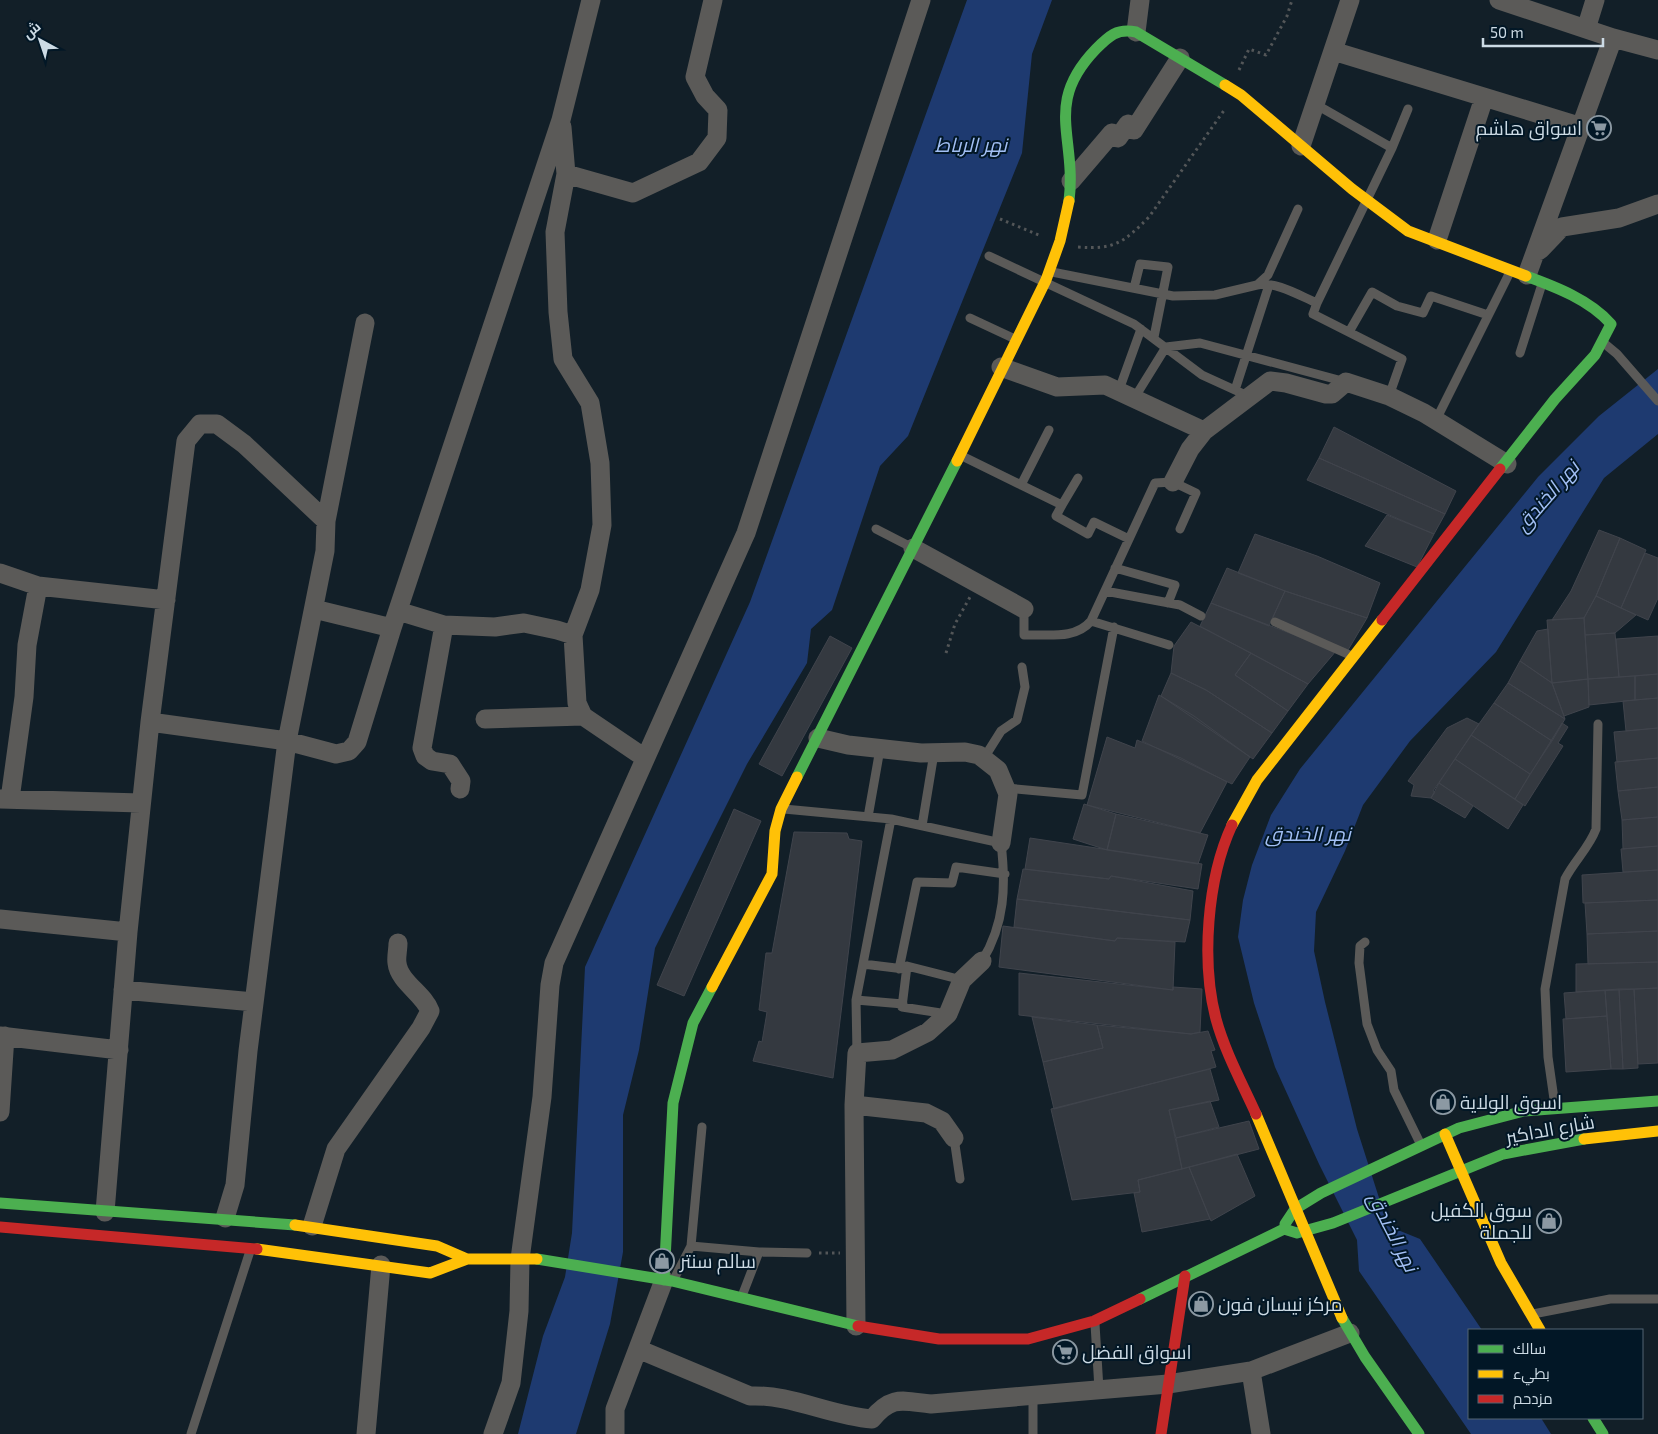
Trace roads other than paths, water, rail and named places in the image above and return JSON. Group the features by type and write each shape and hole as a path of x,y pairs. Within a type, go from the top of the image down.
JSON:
{"street":[{"path":"150,722 287,741 336,754 349,751 357,742 395,619 561,120 591,0"},
{"path":"566,174 633,193 699,162 717,138 718,110 705,96 695,77 713,0"},
{"path":"493,1434 510,1383 527,1259 554,963 746,533 921,0"},
{"path":"1136,32 1140,0"},
{"path":"1301,146 1350,0"},
{"path":"1586,29 1595,0"},
{"path":"1507,1 1613,38 1658,50"},
{"path":"615,1434 615,1409 663,1280 673,1103 692,1023 772,874 775,831 781,809 960,455 1001,367 1044,283 1060,243 1070,199 1071,181 1066,108 1070,86 1084,62 1106,38 1117,30 1124,29 1136,32 1233,90 1368,201 1408,231 1437,240 1527,275 1600,310 1611,324 1603,343 1555,399 1506,464 1262,773 1242,803 1221,855 1208,904 1208,951 1216,1020 1276,1158 1304,1232 1350,1333 1419,1434"},
{"path":"1527,275 1579,126 1613,38"},
{"path":"1333,51 1579,126"},
{"path":"1071,181 1112,133 1118,138 1128,124 1134,130 1180,58"},
{"path":"1437,240 1484,98"},
{"path":"561,120 566,174 555,232 558,312 563,359 590,403 600,464 602,524 590,590 573,635 577,703 583,716 645,758"},
{"path":"1527,275 1538,253 1562,227 1619,218 1657,202"},
{"path":"225,1218 235,1185 254,1002 287,741 325,551 326,521 365,323"},
{"path":"1001,367 1058,387 1098,384 1127,394 1204,431"},
{"path":"1173,482 1195,441 1204,431 1242,393 1270,381 1286,383 1326,394 1332,394 1346,382 1389,396 1436,420 1506,464"},
{"path":"105,1212 128,932 141,804 186,441 200,424 217,424 244,444 326,521"},
{"path":"913,548 1024,609"},
{"path":"0,573 38,586 166,600"},
{"path":"38,586 27,645 24,698 5,799 141,804"},
{"path":"314,609 444,625 495,626 524,623 573,635"},
{"path":"444,625 422,748 425,756 432,761 450,764 462,781 460,789"},
{"path":"485,719 583,716"},
{"path":"818,738 880,749 934,753 965,752 984,758 998,770 1008,794 1001,843"},
{"path":"0,919 128,932"},
{"path":"312,1226 336,1149 421,1028 430,1011 427,1002 410,987 397,965 398,943"},
{"path":"856,1326 849,1253 857,1053 892,1050 908,1044 928,1032 948,1014 962,980 982,961"},
{"path":"123,990 254,1002"},
{"path":"0,1112 3,1036 119,1050"},
{"name":"شارع الداكير","path":"1295,1209 1321,1193 1380,1167 1421,1145 1459,1128 1524,1111 1658,1101"},
{"path":"854,1106 926,1113 942,1121 954,1138"},
{"name":"شارع الداكير","path":"1304,1232 1396,1199 1503,1154 1566,1141 1658,1131"},
{"path":"1445,1134 1501,1263 1539,1329"},
{"path":"0,1203 105,1212 225,1218 312,1226 437,1246 467,1259"},
{"path":"1284,1229 1286,1222 1295,1209"},
{"path":"0,1227 251,1248 430,1273 467,1259 527,1259 570,1263 663,1280 856,1326 939,1339 1028,1339 1094,1321 1284,1229 1297,1233 1304,1232"},
{"path":"366,1434 381,1265"},
{"path":"1161,1434 1185,1276"},
{"path":"638,1349 750,1396 768,1395 849,1417 872,1419 883,1405 898,1400 931,1404 1033,1396 1168,1384 1251,1371 1350,1333"},
{"path":"1251,1371 1261,1434"},
{"path":"1594,1419 1603,1434"}],"lane":[{"path":"1315,104 1392,148"},
{"path":"1389,396 1402,359 1313,314 1368,201 1408,109"},
{"path":"1257,285 1268,275 1298,209"},
{"path":"989,256 1141,329 1202,375 1242,393 1246,357 1268,284"},
{"path":"1134,288 1140,264 1168,268 1154,337"},
{"path":"1049,271 1164,294 1193,296 1215,295 1268,284 1317,303"},
{"path":"1436,420 1488,315 1527,275"},
{"path":"1520,353 1527,275"},
{"path":"1349,332 1372,292 1397,306 1423,313 1431,296 1488,315"},
{"path":"970,318 1015,339"},
{"path":"1127,394 1141,329"},
{"path":"1127,394 1166,347 1200,343 1246,357 1346,382"},
{"path":"1603,343 1617,354 1658,401"},
{"path":"1021,485 1049,430"},
{"path":"960,455 1062,505"},
{"path":"1078,478 1056,516 1088,534 1094,522 1129,539"},
{"path":"1024,609 1024,635 1074,634 1084,629 1091,621 1154,483 1173,482 1196,493 1180,529"},
{"path":"876,529 913,548"},
{"path":"1115,568 1175,584 1168,603"},
{"path":"1105,591 1180,605 1200,616"},
{"path":"1091,621 1169,645"},
{"path":"1275,622 1354,656"},
{"path":"1006,788 1082,795 1114,627"},
{"path":"984,758 1001,731 1017,720 1025,687 1022,667"},
{"path":"1556,1108 1548,1057 1545,989 1566,879 1573,865 1589,845 1596,829 1598,724"},
{"path":"868,817 880,749"},
{"path":"922,826 934,753"},
{"path":"781,809 891,819 1001,843 1005,874 1004,897 995,936 982,961"},
{"path":"857,1053 856,1000 891,819"},
{"path":"948,1014 902,1007 903,969 917,882 952,883 956,867 1005,874"},
{"path":"1365,942 1360,946 1359,963 1367,1024 1377,1050 1391,1071 1394,1090 1421,1145"},
{"path":"863,964 903,969 907,966 962,980"},
{"path":"856,1000 903,1004"},
{"path":"663,1280 691,1246 702,1127"},
{"path":"954,1138 960,1179"},
{"path":"691,1246 759,1252 807,1253"},
{"path":"192,1434 251,1248"},
{"path":"741,1298 759,1252"},
{"path":"1530,1315 1610,1298 1658,1299"},
{"path":"1094,1321 1099,1389"},
{"path":"1033,1396 1033,1434"}],"water":[{"name":"نهر الرباط","path":"967,0 1052,0 1032,54 1022,153 908,436 880,466 832,610 811,629 807,663 747,764 655,948 639,1050 623,1115 623,1252 610,1324 576,1434 518,1434 543,1336 565,1277 572,1233 585,967 750,602"},
{"name":"نهر الخندق","path":"1658,369 1658,434 1604,478 1496,652 1410,741 1363,805 1345,851 1316,912 1314,951 1325,1002 1357,1129 1388,1226 1420,1239 1481,1329 1468,1329 1468,1419 1542,1419 1551,1434 1471,1434 1359,1271 1357,1240 1319,1164 1275,1067 1254,1003 1238,937 1243,900 1252,865 1271,815 1300,769 1538,477 1599,416"}],"place":[{"name":"اسواق هاشم","path":"1599,128"},
{"name":"اسوق الولاية","path":"1443,1102"},
{"name":"سوق الكفيل للجملة","path":"1549,1221"},
{"name":"سالم سنتر","path":"662,1261"},
{"name":"مركز نيسان فون","path":"1201,1304"},
{"name":"اسواق الفضل","path":"1065,1352"}]}
